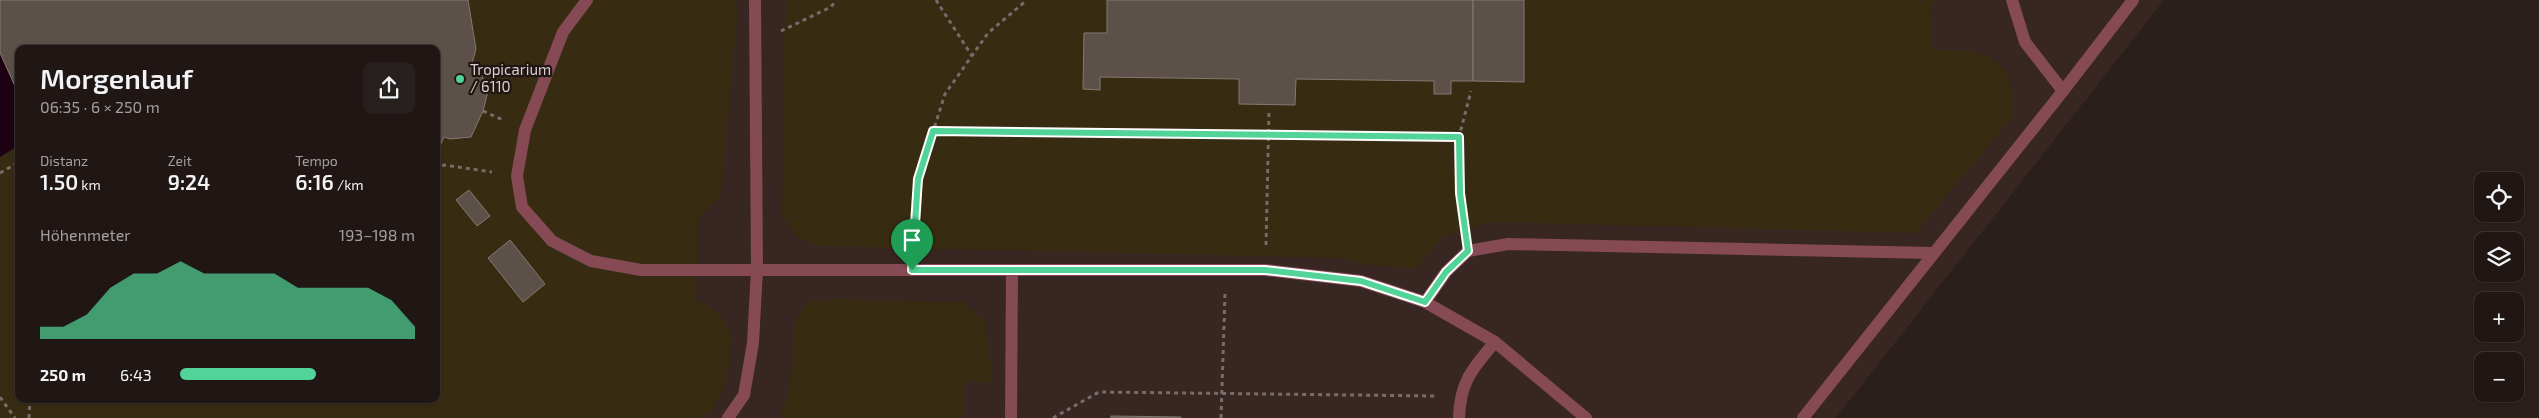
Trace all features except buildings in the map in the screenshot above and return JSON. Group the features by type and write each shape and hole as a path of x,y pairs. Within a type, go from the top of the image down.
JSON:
{"lane":[{"path":"587,0 563,32 526,130 517,176 522,208 552,241 591,261 641,270 757,268 1265,270 1361,281 1425,302 1495,342 1586,418"},
{"path":"728,418 744,395 753,344 757,268 755,0"},
{"path":"2012,0 2026,42 2063,91"},
{"path":"1803,418 2133,0"},
{"path":"1425,302 1446,272 1468,251 1508,244 1934,253"},
{"path":"1011,418 1012,270"},
{"path":"1459,418 1459,396 1472,370 1495,342"}],"path":[{"path":"755,42 831,7 836,0"},
{"path":"936,0 972,56"},
{"path":"912,270 918,179 945,94 988,33 1027,0"},
{"path":"1468,251 1460,193 1459,137 1471,91"},
{"path":"1265,270 1269,111"},
{"path":"933,131 1459,137"},
{"path":"0,173 15,164"},
{"path":"440,168 444,164 517,176"},
{"path":"1221,418 1225,271"},
{"path":"1053,418 1099,392 1459,396"},
{"path":"0,397 15,418"},
{"path":"29,418 30,403"}],"shaded area":[{"path":"0,0 2164,0 1836,418 0,418"},
{"path":"0,0 734,0 738,10 721,195 699,218 696,299 720,314 732,337 727,381 711,412 699,418 0,418 0,157 15,148 15,403 440,403 440,45 15,45 15,86 0,53"},
{"path":"785,0 1942,0 1931,3 1932,50 1967,51 1994,59 2003,67 2010,79 2013,95 2013,116 1916,233 1491,222 1443,237 1415,269 1375,266 1338,258 817,246 797,237 782,215"},
{"path":"0,53 15,86 15,148 0,157"},
{"path":"836,299 964,302 985,321 993,383 965,381 963,418 779,418 788,397 795,320 808,301"}],"place":[{"name":"Tropicarium / 6110","path":"460,79"}],"route":[{"path":"933,131 1459,137 1460,193 1468,251 1446,272 1425,302 1361,281 1265,270 912,270 918,179 933,131"}]}
